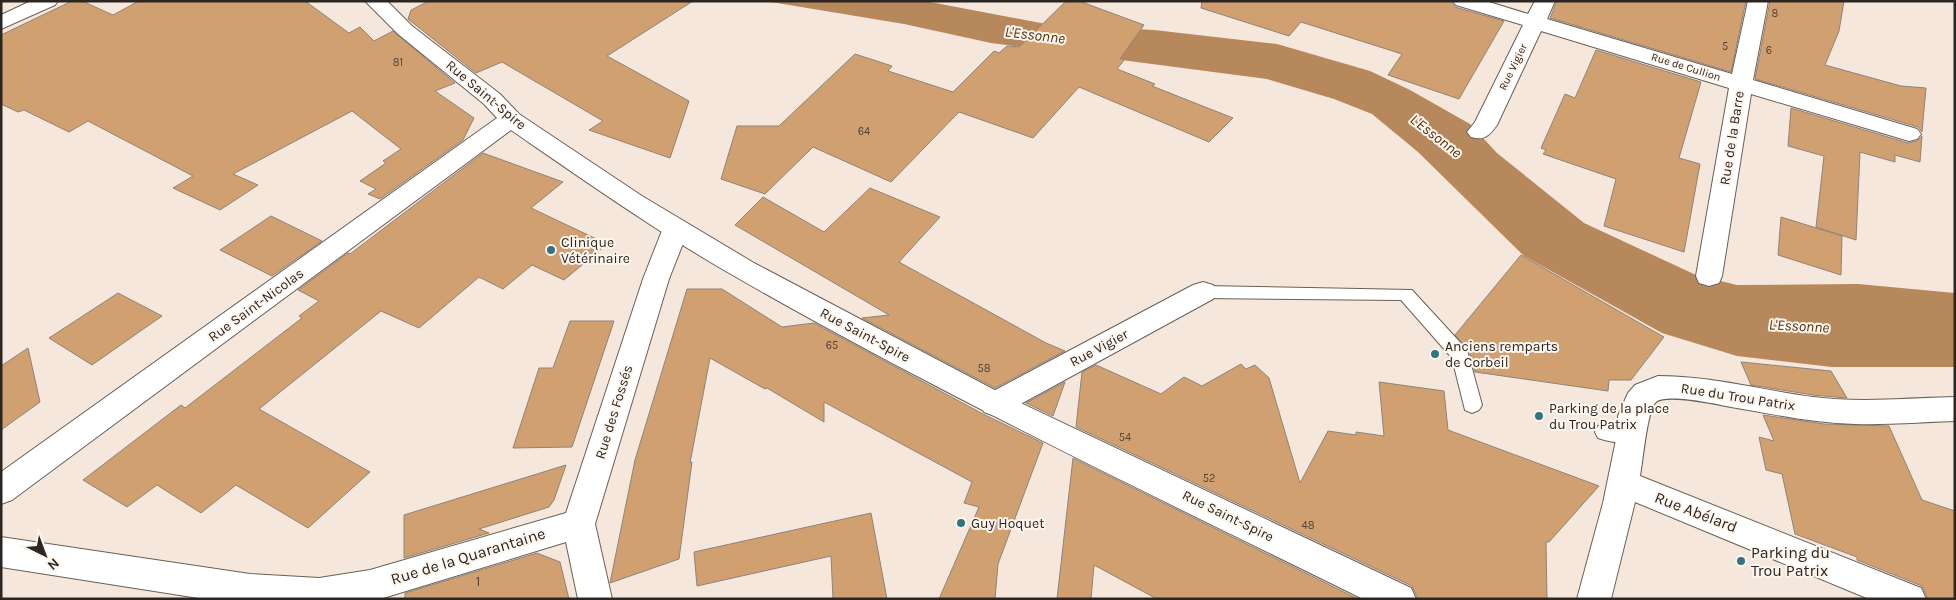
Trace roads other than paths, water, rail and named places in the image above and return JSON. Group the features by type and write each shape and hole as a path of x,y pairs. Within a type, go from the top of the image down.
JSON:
{"street":[{"path":"1,23 48,1"},
{"name":"Rue Saint-Spire","path":"375,1 405,30 492,99 511,119 676,228 777,289 995,404 1399,599"},
{"name":"Rue de Cullion","path":"1463,1 1908,134"},
{"name":"Rue Vigier","path":"1479,132 1485,125 1545,1"},
{"name":"Rue de la Barre","path":"1709,276 1741,84 1758,1"},
{"name":"Rue Saint-Nicolas","path":"1,490 511,119"},
{"name":"Rue des Fossés","path":"595,599 579,524 656,279 676,228"},
{"name":"Rue Vigier","path":"995,404 1203,292"},
{"name":"Rue du Trou Patrix","path":"1594,599 1622,483 1619,433 1633,416 1639,401 1646,393 1658,388 1691,388 1814,409 1855,412 1955,409"},
{"name":"Rue Abélard","path":"1622,483 1909,599"},
{"name":"Rue de la Quarantaine","path":"1,552 250,590 319,594 370,586 579,524"}],"lane":[{"path":"1203,292 1406,294 1461,355 1472,405"}],"water":[{"name":"L'Essonne","path":"765,1 925,1 1046,24 1154,30 1277,44 1370,71 1410,90 1470,124 1497,153 1584,223 1696,275 1737,285 1858,284 1955,293 1955,367 1832,367 1737,356 1662,333 1524,256 1418,152 1372,114 1334,99 1267,79 991,43 904,24"}],"place":[{"name":"Clinique Vétérinaire","path":"551,250"},
{"name":"Anciens remparts de Corbeil","path":"1435,354"},
{"name":"Parking de la place du Trou Patrix","path":"1539,416"},
{"name":"Guy Hoquet","path":"961,523"},
{"name":"Parking du Trou Patrix","path":"1741,561"}]}
